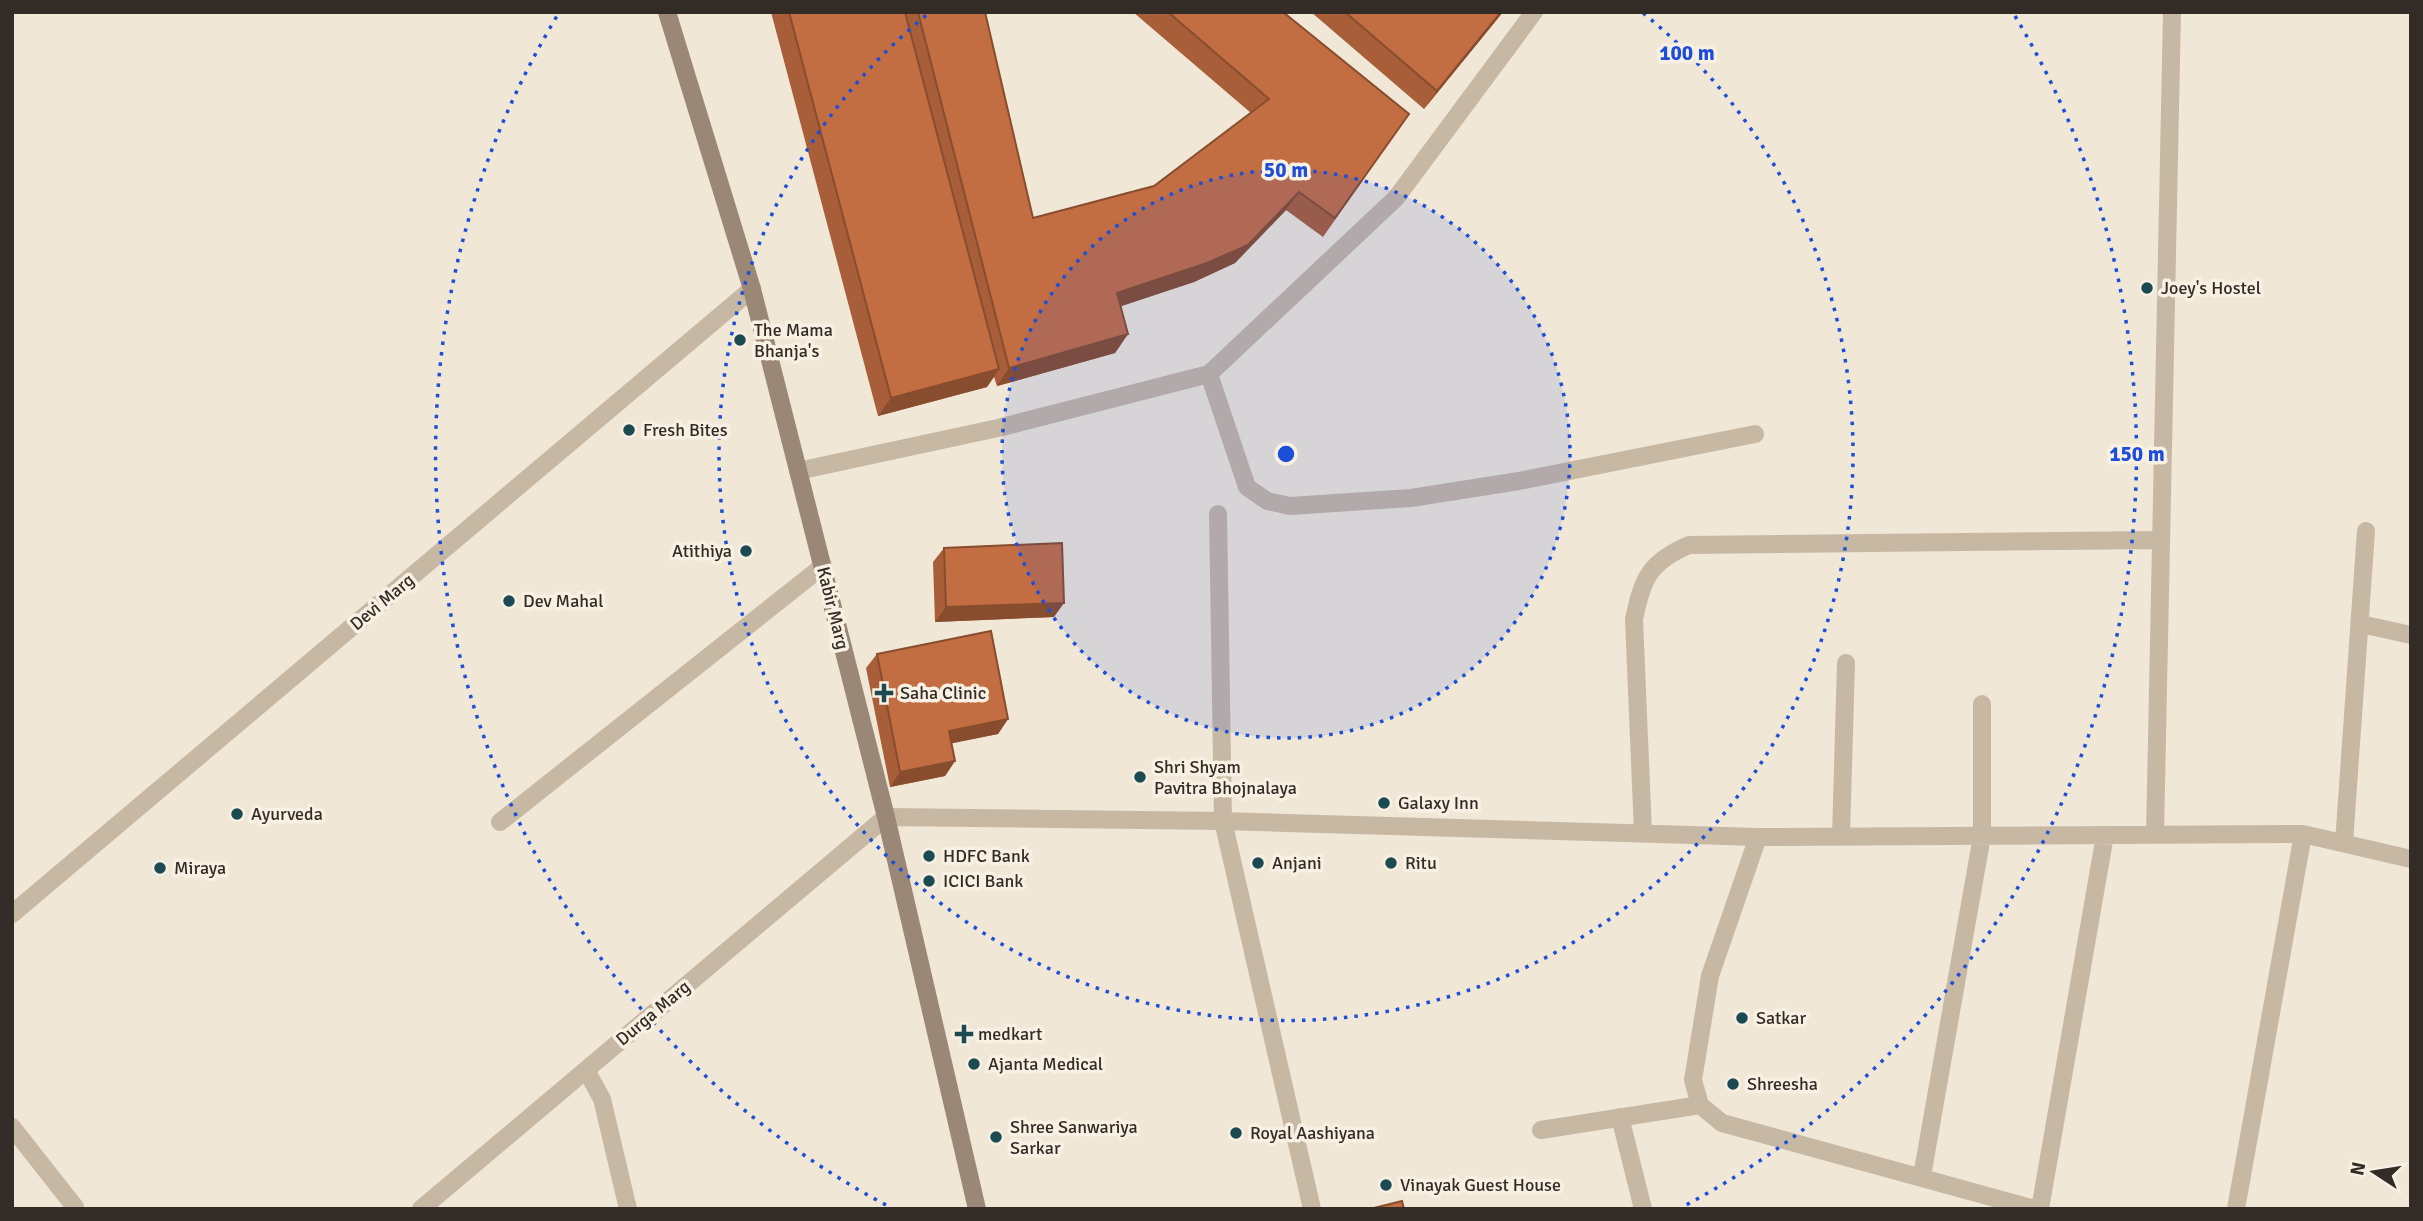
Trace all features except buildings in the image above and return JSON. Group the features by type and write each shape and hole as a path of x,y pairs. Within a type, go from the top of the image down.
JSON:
{"street":[{"name":"Kabir Marg","path":"667,12 752,289 886,817 976,1209"},
{"path":"798,471 998,428 1209,374 1396,198 1534,12"},
{"path":"2155,835 2172,12"},
{"name":"Devi Marg","path":"12,914 752,289"},
{"path":"1209,374 1247,486 1267,501 1290,506 1411,498 1519,481 1755,434"},
{"path":"1218,514 1223,821 1312,1209"},
{"path":"2344,843 2366,531"},
{"path":"1643,833 1634,620 1641,587 1662,556 1689,545 2160,540"},
{"path":"500,822 823,566"},
{"path":"2361,624 2411,635"},
{"path":"1841,836 1846,663"},
{"path":"1922,1176 1982,836 1982,704"},
{"path":"886,817 1223,821 1758,837 2303,834 2411,859"},
{"name":"Durga Marg","path":"421,1209 886,817"},
{"path":"2236,1209 2303,834"},
{"path":"2040,1209 2105,835"},
{"path":"1758,837 1710,975 1693,1080 1700,1105 1722,1123 2035,1209"},
{"path":"586,1070 602,1099 628,1209"},
{"path":"1541,1130 1700,1105"},
{"path":"1620,1117 1643,1209"},
{"path":"12,1127 75,1207"}],"place":[{"name":"Joey's Hostel","path":"2147,288"},
{"name":"The Mama Bhanja's","path":"740,340"},
{"name":"Fresh Bites","path":"629,430"},
{"name":"Atithiya","path":"746,551"},
{"name":"Dev Mahal","path":"509,601"},
{"name":"Saha Clinic","path":"884,693"},
{"name":"Shri Shyam Pavitra Bhojnalaya","path":"1140,777"},
{"name":"Galaxy Inn","path":"1384,803"},
{"name":"Ayurveda","path":"237,814"},
{"name":"HDFC Bank","path":"929,856"},
{"name":"Anjani","path":"1258,863"},
{"name":"Ritu","path":"1391,863"},
{"name":"Miraya","path":"160,868"},
{"name":"ICICI Bank","path":"929,881"},
{"name":"Satkar","path":"1742,1018"},
{"name":"medkart","path":"964,1034"},
{"name":"Ajanta Medical","path":"974,1064"},
{"name":"Shreesha","path":"1733,1084"},
{"name":"Royal Aashiyana","path":"1236,1133"},
{"name":"Shree Sanwariya Sarkar","path":"996,1137"},
{"name":"Vinayak Guest House","path":"1386,1185"}]}
